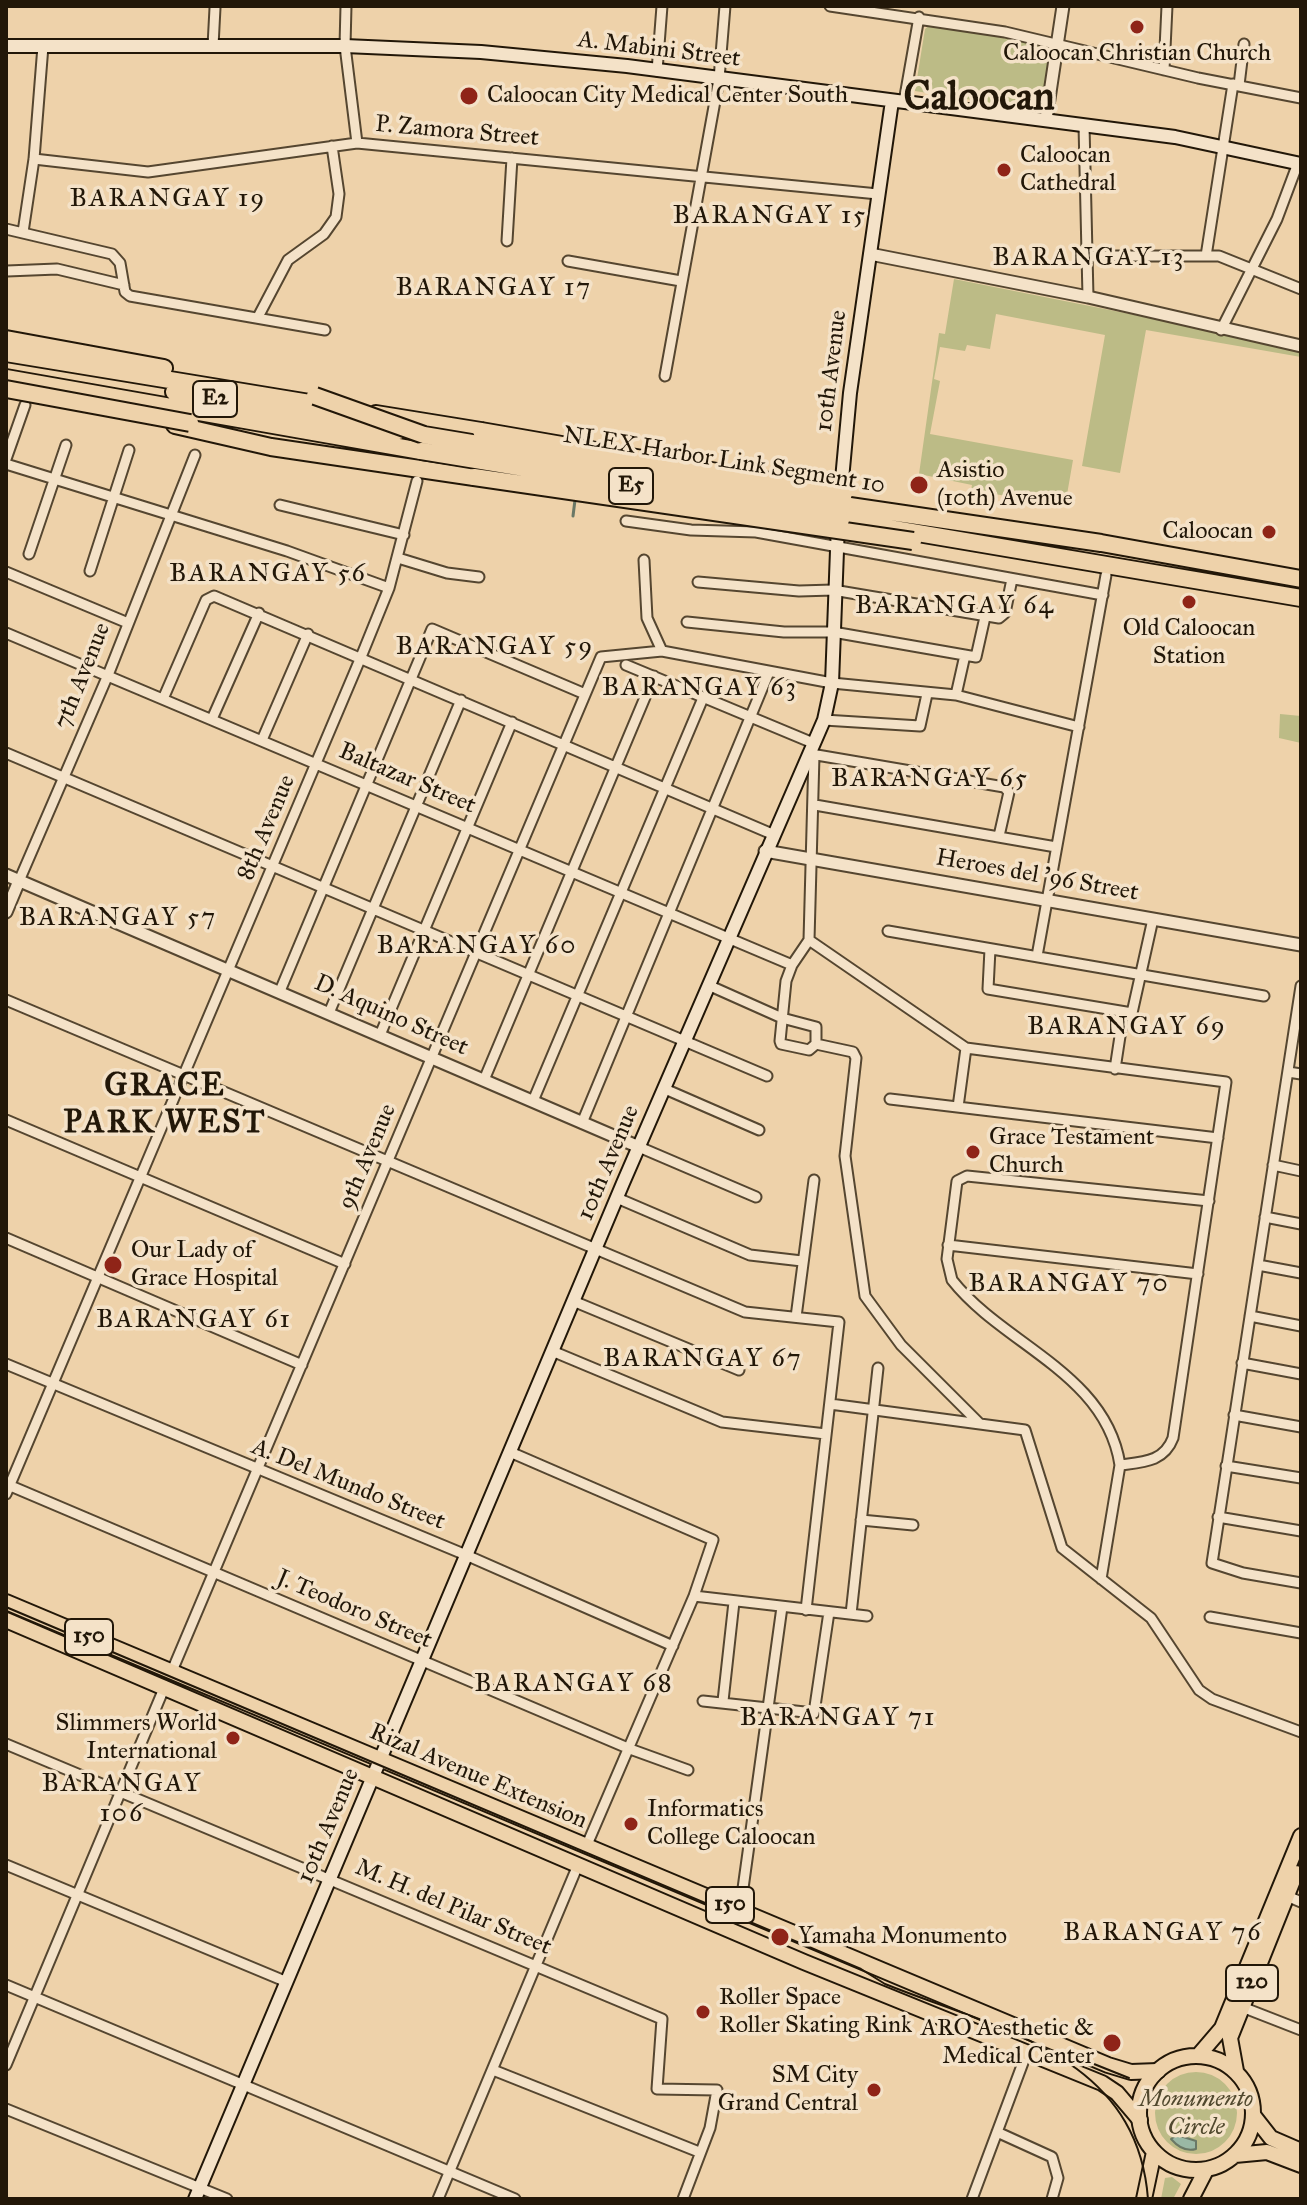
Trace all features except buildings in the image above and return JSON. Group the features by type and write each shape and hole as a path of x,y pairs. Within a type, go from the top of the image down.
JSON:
{"highway":[{"path":"6,339 315,396 422,443"},
{"path":"6,353 733,472 1101,543"},
{"name":"E2","path":"6,362 422,443"},
{"name":"E2","path":"6,378 422,443"},
{"path":"6,386 219,428 422,443"},
{"path":"6,386 271,447 1102,568"},
{"name":"NLEX Harbor Link Segment 10","path":"422,443 1101,543 1301,579"},
{"name":"NLEX Harbor Link Segment 10","path":"422,443 1102,568 1301,598"}],"main road":[{"name":"A. Mabini Street","path":"6,46 345,46 477,52 1046,119 1300,160"},
{"name":"10th Avenue","path":"197,2193 573,1301 772,834 824,720 832,683 833,590 850,393 878,194 898,101"},
{"name":"Rizal Avenue Extension","path":"6,1602 1108,2065 1131,2072 1158,2071"},
{"name":"Rizal Avenue Extension","path":"6,1620 1110,2088 1140,2120"},
{"name":"120","path":"1198,2056 1222,2028 1301,1836"},
{"name":"120","path":"1236,2071 1230,2038 1294,1899 1301,1861"},
{"path":"1235,2155 1250,2133 1253,2115 1249,2091 1236,2071 1217,2060 1198,2056 1176,2060 1158,2071 1143,2093 1140,2120 1154,2152 1178,2168 1206,2170 1235,2155 1267,2152 1301,2165"},
{"path":"1253,2115 1271,2138 1301,2151"},
{"path":"1144,2199 1154,2152"},
{"path":"1191,2199 1206,2170"}],"street":[{"path":"346,6 345,46 357,143"},
{"path":"657,71 662,6"},
{"path":"665,376 719,79 725,6"},
{"path":"830,6 919,17 1301,98"},
{"path":"1046,119 1063,6"},
{"path":"1164,70 1167,6"},
{"path":"213,46 215,8"},
{"path":"898,101 919,17"},
{"path":"1206,256 1222,145 1244,44"},
{"path":"23,232 34,159 43,46"},
{"path":"1084,125 1088,297"},
{"name":"P. Zamora Street","path":"34,159 148,172 357,143 878,194"},
{"path":"258,317 288,260 324,234 336,217 339,194 332,146"},
{"path":"507,241 512,158"},
{"path":"1221,330 1300,160"},
{"path":"6,229 112,254 120,263 124,288"},
{"path":"870,254 1088,297 1301,346"},
{"path":"1087,256 1206,256 1235,261 1301,289"},
{"path":"568,261 681,281"},
{"path":"7,271 57,269 124,288 148,300 325,330"},
{"path":"25,405 6,461 287,551 389,588"},
{"path":"29,554 66,445"},
{"path":"90,571 129,450"},
{"name":"7th Avenue","path":"6,912 108,675 195,455"},
{"name":"8th Avenue","path":"7,1488 361,657 389,588 417,481"},
{"path":"280,505 404,535"},
{"path":"626,521 691,530 756,532 1103,595"},
{"path":"398,558 447,573 479,577"},
{"path":"644,560 647,618 662,651 832,683 956,695 1079,727"},
{"path":"1037,956 1103,595 1102,568"},
{"path":"6,572 128,623"},
{"path":"698,582 799,591 833,590 985,617 1003,616 1012,579"},
{"path":"163,699 209,596 259,613 772,834"},
{"path":"212,719 259,613"},
{"path":"687,622 784,632 833,632 978,657 985,617"},
{"path":"280,991 433,629 585,694"},
{"name":"Baltazar Street","path":"6,633 792,965"},
{"path":"262,740 308,634"},
{"name":"9th Avenue","path":"172,1671 601,657 662,651"},
{"path":"956,695 965,655"},
{"path":"626,665 750,718 811,751 1004,787 1009,792 999,836"},
{"path":"582,1123 769,672"},
{"path":"484,1080 654,676"},
{"path":"824,720 920,726 927,694"},
{"path":"533,1101 703,698"},
{"path":"329,1013 461,700"},
{"path":"380,1035 512,722"},
{"path":"708,985 782,1018 816,1027 819,1032 816,1044 809,1050 781,1044 782,1018 792,965 809,940 815,805 811,751"},
{"path":"6,753 767,1076"},
{"path":"815,805 1056,847"},
{"name":"Heroes del '96 Street","path":"765,851 1301,945"},
{"name":"D. Aquino Street","path":"6,875 756,1197"},
{"path":"990,949 988,989 1134,1012 1153,919"},
{"path":"888,931 1264,996"},
{"path":"809,940 970,1049 1226,1082 1169,1448 1151,1461 1120,1465"},
{"path":"1301,986 1212,1565 1301,1583"},
{"path":"6,1000 745,1312 839,1322 806,1610"},
{"path":"1115,1069 1122,1023"},
{"path":"816,1044 856,1055 845,1156 865,1296 901,1345 979,1423"},
{"path":"958,1107 970,1049"},
{"path":"1288,1072 1301,1074"},
{"path":"665,1089 759,1130"},
{"path":"890,1099 1218,1138"},
{"path":"6,1120 345,1264"},
{"path":"1273,1165 1301,1171"},
{"path":"1101,1579 1120,1465 1109,1430 1077,1386 959,1290 947,1270 955,1191 960,1177 1209,1201"},
{"path":"796,1317 814,1180"},
{"path":"617,1198 750,1255 802,1261"},
{"path":"1265,1217 1301,1224"},
{"path":"6,1238 302,1365"},
{"path":"948,1245 1198,1274"},
{"path":"1258,1265 1301,1273"},
{"path":"573,1301 739,1370"},
{"path":"1250,1316 1301,1326"},
{"path":"552,1351 722,1422 826,1434"},
{"path":"1242,1363 1301,1374"},
{"name":"A. Del Mundo Street","path":"6,1364 466,1555 673,1646"},
{"path":"851,1614 878,1368"},
{"path":"830,1404 1019,1428 1029,1434 1062,1548 1151,1618 1199,1690 1212,1699 1301,1732"},
{"path":"1234,1415 1301,1427"},
{"path":"510,1452 713,1540 694,1596 586,1847"},
{"path":"1226,1466 1301,1478"},
{"name":"J. Teodoro Street","path":"7,1488 630,1749 688,1770"},
{"path":"1218,1517 1301,1531"},
{"path":"861,1520 913,1525"},
{"path":"694,1596 867,1616"},
{"path":"723,1701 734,1602"},
{"path":"740,1910 782,1607"},
{"path":"703,1701 723,1701 808,1714 817,1708 829,1612"},
{"path":"1210,1617 1301,1633"},
{"path":"6,2065 165,1686"},
{"name":"M. H. del Pilar Street","path":"6,1744 662,2019 657,2089 717,2090 713,2114 699,2152"},
{"path":"6,1865 287,1982"},
{"path":"438,2199 578,1865"},
{"path":"6,1985 515,2199"},
{"path":"1242,2007 1301,2030"},
{"path":"972,2199 1027,2052"},
{"path":"493,2070 699,2152 683,2199"},
{"path":"6,2109 197,2193 227,2199"},
{"path":"997,2132 1052,2157 1058,2178 1052,2199"}],"green space":[{"path":"932,23 1054,45 1043,111 915,91 925,29"},
{"path":"954,279 1301,348 1301,357 1146,330 1120,473 1082,466 1105,335 996,314 990,349 967,345 965,351 940,347 934,379 940,381 930,434 1073,460 1065,506 971,490 972,485 919,474 939,333 945,334"},
{"path":"1280,714 1301,716 1301,743 1279,738"},
{"name":"Monumento Circle","path":"1196,2072 1212,2076 1225,2084 1233,2097 1237,2113 1233,2129 1225,2142 1212,2150 1196,2154 1180,2150 1167,2142 1159,2129 1155,2113 1159,2097 1167,2084 1180,2076"},
{"path":"1172,2177 1181,2184 1173,2199 1161,2199 1165,2178"}],"shaded area":[{"path":"1177,2135 1196,2141 1196,2149 1186,2149 1176,2144 1171,2139"}],"waterway":[{"path":"573,516 575,500"}],"tram line":[{"path":"6,1607 861,1969 885,1984 1015,2034 1054,2054 1089,2079 1118,2111 1138,2150 1148,2199"},
{"path":"1069,2054 1129,2078"}],"place":[{"name":"Caloocan Christian Church","path":"1137,27"},
{"name":"Caloocan City Medical Center South","path":"469,96"},
{"name":"Caloocan Cathedral","path":"1004,170"},
{"name":"Asistio (10th) Avenue","path":"919,485"},
{"name":"Caloocan","path":"1269,532"},
{"name":"Old Caloocan Station","path":"1189,602"},
{"name":"Grace Testament Church","path":"973,1152"},
{"name":"Our Lady of Grace Hospital","path":"113,1265"},
{"name":"Slimmers World International","path":"233,1738"},
{"name":"Informatics College Caloocan","path":"631,1824"},
{"name":"Yamaha Monumento","path":"780,1937"},
{"name":"Roller Space Roller Skating Rink","path":"703,2012"},
{"name":"ARO Aesthetic & Medical Center","path":"1112,2043"},
{"name":"SM City Grand Central","path":"874,2090"}],"district":[{"name":"Caloocan","path":"979,99"},
{"name":"BARANGAY 19","path":"168,200"},
{"name":"BARANGAY 15","path":"770,217"},
{"name":"BARANGAY 13","path":"1089,259"},
{"name":"BARANGAY 17","path":"494,289"},
{"name":"BARANGAY 56","path":"268,575"},
{"name":"BARANGAY 64","path":"955,607"},
{"name":"BARANGAY 59","path":"495,648"},
{"name":"BARANGAY 63","path":"700,689"},
{"name":"BARANGAY 65","path":"930,780"},
{"name":"BARANGAY 57","path":"118,919"},
{"name":"BARANGAY 60","path":"477,947"},
{"name":"BARANGAY 69","path":"1127,1028"},
{"name":"GRACE PARK WEST","path":"165,1106"},
{"name":"BARANGAY 70","path":"1069,1285"},
{"name":"BARANGAY 61","path":"194,1321"},
{"name":"BARANGAY 67","path":"703,1360"},
{"name":"BARANGAY 68","path":"574,1685"},
{"name":"BARANGAY 71","path":"838,1719"},
{"name":"BARANGAY 106","path":"122,1800"},
{"name":"BARANGAY 76","path":"1163,1934"}]}
